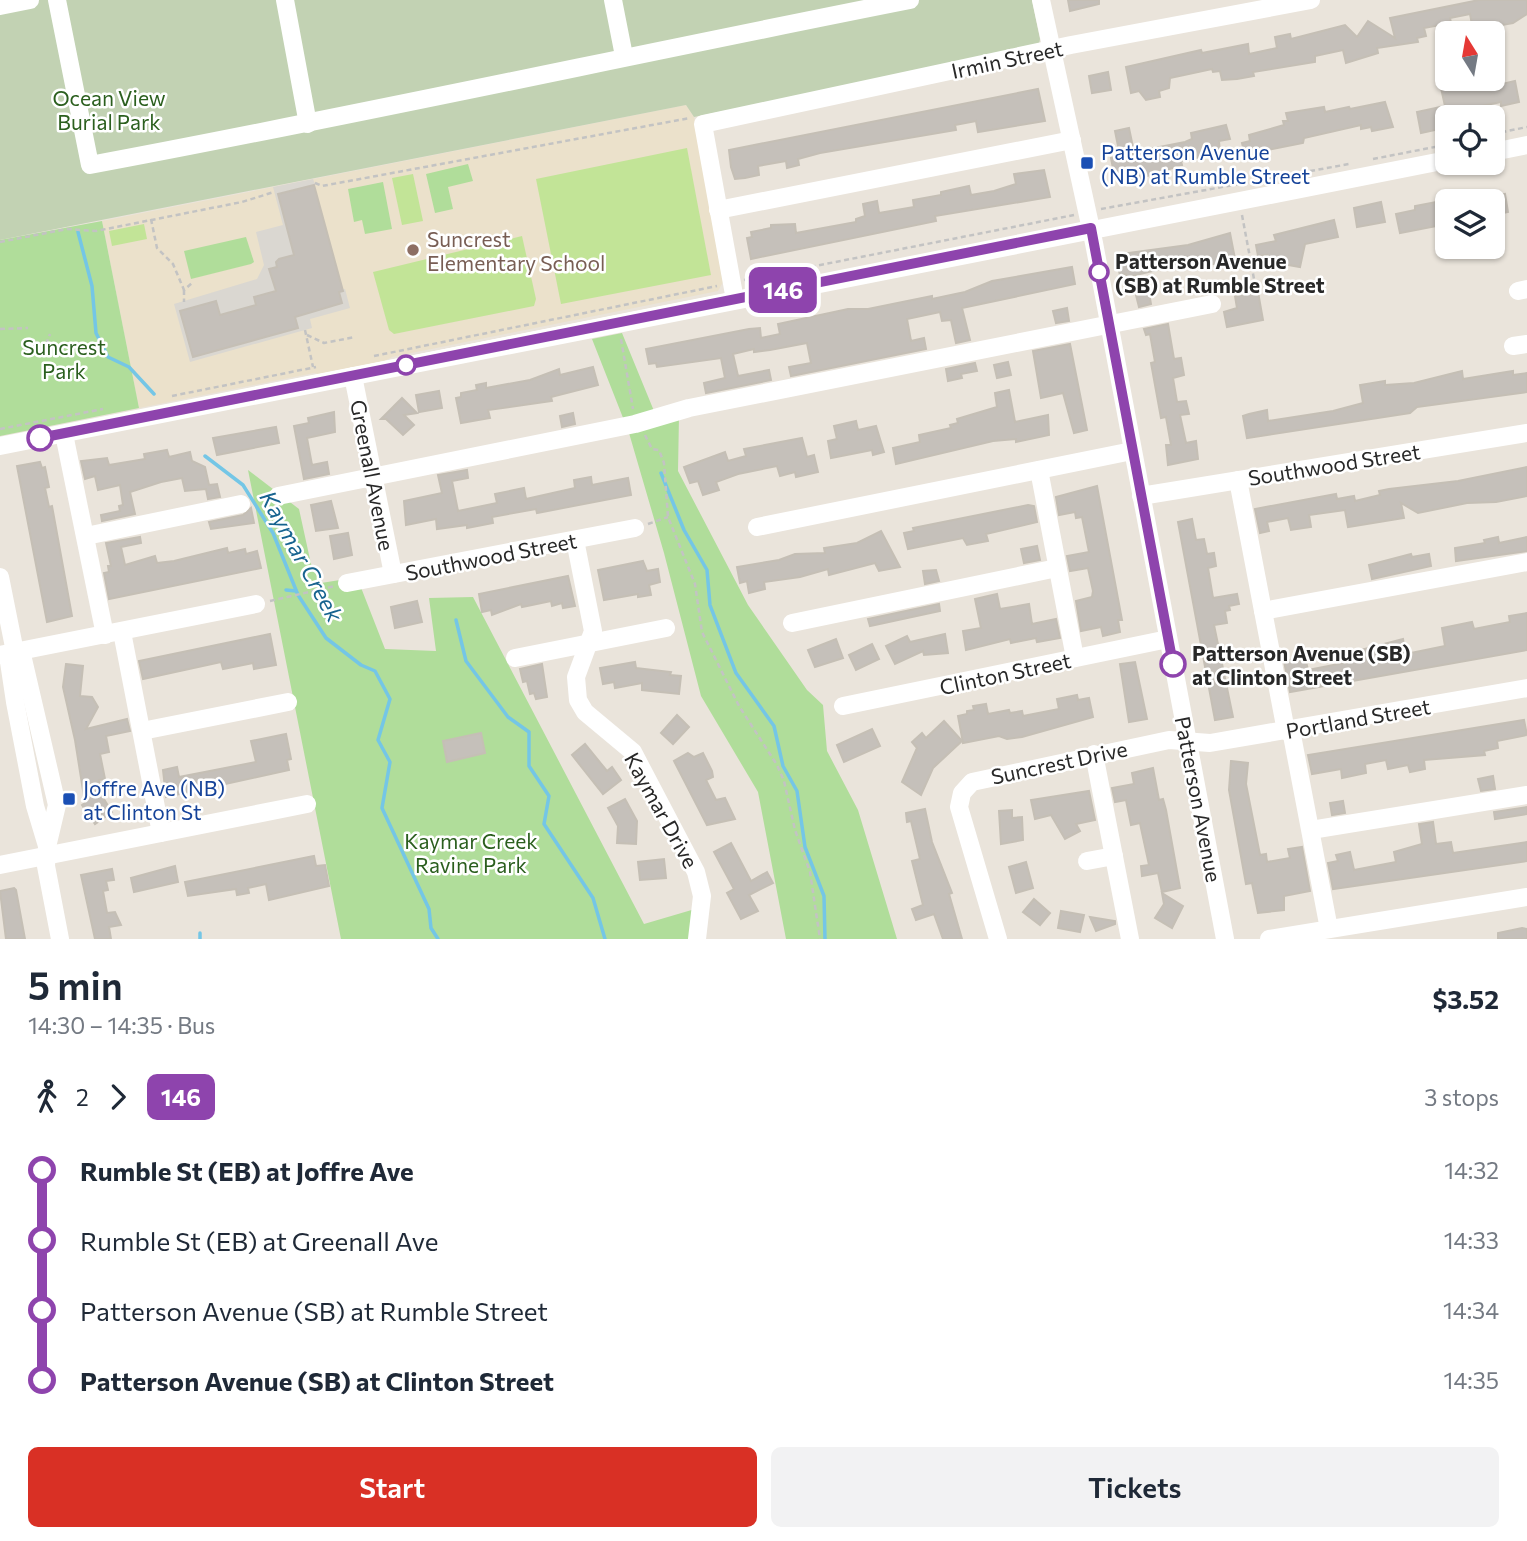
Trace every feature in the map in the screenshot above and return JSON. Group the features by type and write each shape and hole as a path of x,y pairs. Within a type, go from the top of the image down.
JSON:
{"street":[{"path":"0,6 30,0"},
{"path":"57,0 90,165 308,124 841,7 910,0"},
{"path":"285,0 308,124"},
{"path":"613,0 624,56"},
{"name":"Patterson Avenue","path":"1041,0 1091,228 1225,939"},
{"name":"Irmin Street","path":"703,124 1051,50 1311,0"},
{"path":"703,124 735,300"},
{"path":"718,211 1072,140"},
{"path":"1505,150 1527,145"},
{"path":"0,446 1091,228 1435,162"},
{"path":"278,496 635,424 689,408 1212,304"},
{"name":"Greenall Avenue","path":"353,376 393,574"},
{"path":"64,433 86,536 142,731 160,833"},
{"name":"Southwood Street","path":"1141,496 1527,433"},
{"path":"757,527 1132,451"},
{"path":"1040,470 1075,658"},
{"path":"1238,480 1329,929"},
{"path":"86,536 241,504"},
{"name":"Southwood Street","path":"347,583 635,528"},
{"name":"Kaymar Drive","path":"575,540 593,626 590,643 576,677 578,700 585,712 633,752 696,872 702,896 696,939"},
{"path":"1264,611 1527,562"},
{"path":"792,623 1057,568"},
{"path":"0,577 7,653"},
{"path":"7,653 257,604"},
{"path":"515,658 666,628"},
{"name":"Clinton Street","path":"843,706 1168,639"},
{"path":"7,653 23,659 57,804 47,851 60,939"},
{"name":"Portland Street","path":"1188,741 1210,743 1289,731 1527,688"},
{"path":"142,731 288,702"},
{"name":"Suncrest Drive","path":"998,939 961,815 962,793 980,778 1169,740 1188,741"},
{"path":"1094,754 1130,939"},
{"path":"1311,830 1527,795"},
{"path":"0,865 47,851 160,833 307,804"},
{"path":"1087,861 1114,856"},
{"path":"1269,939 1527,897"}],"path":[{"path":"315,183 322,186 680,119 691,118 703,124"},
{"path":"1505,132 1527,127"},
{"path":"1366,161 1378,156 1435,147"},
{"path":"1097,211 1356,163"},
{"path":"0,242 67,229 96,231 242,202 274,192"},
{"path":"1241,212 1254,279"},
{"path":"740,281 1072,216"},
{"path":"151,219 157,248 173,264 184,290 184,302"},
{"path":"184,290 192,283"},
{"path":"366,359 723,285"},
{"path":"618,322 635,424 646,435 652,449 659,450 664,463 668,517 695,584 702,632 714,661 784,781 795,830 810,872 820,939"},
{"path":"0,329 28,328"},
{"path":"305,330 313,367"},
{"path":"43,352 50,334"},
{"path":"307,335 324,343 355,337"},
{"path":"168,396 321,367"},
{"path":"0,429 103,409"},
{"path":"635,528 668,517"},
{"path":"257,604 347,583"}],"shaded area":[{"name":"Suncrest Elementary School","path":"686,105 694,117 723,282 718,291 392,357 383,362 324,375 314,373 139,408 102,221"},
{"path":"313,179 315,184 278,195 293,249 297,254 279,259 276,262 277,267 270,269 276,291 256,305 220,315 216,301 181,311 193,356 298,328 295,316 304,302 345,289 350,308 310,319 312,328 190,362 174,304 257,279 264,265 256,232 283,225 273,187"}],"green space":[{"name":"Ocean View Burial Park","path":"0,0 1032,0 1040,39 1039,44 1025,51 694,117 686,105 0,240"},
{"path":"687,148 711,275 561,304 536,179"},
{"path":"468,164 473,181 448,187 453,209 435,213 426,174"},
{"path":"413,174 423,221 402,225 392,178"},
{"path":"383,182 392,229 365,234 362,220 354,222 348,189"},
{"name":"Suncrest Park","path":"102,221 139,408 0,436 0,240"},
{"path":"144,224 147,239 112,246 109,231"},
{"path":"522,236 536,299 534,306 394,334 389,330 373,272"},
{"path":"246,237 254,262 191,279 184,251"},
{"path":"622,333 654,411 679,416 678,471 748,605 807,690 823,705 827,751 858,810 897,939 786,939 758,792 701,696 629,433 592,339"},
{"name":"Kaymar Creek Ravine Park","path":"248,470 299,509 311,564 321,583 340,580 360,585 385,649 436,651 429,598 473,597 644,924 695,909 690,939 341,939"}],"building":[{"path":"1068,0 1099,0 1099,4 1070,11"},
{"path":"1479,0 1527,0 1527,14 1513,23 1471,21 1470,14 1450,18 1451,21 1435,21 1435,26 1424,28 1426,36 1417,38 1418,42 1377,48 1378,53 1346,63 1343,50 1315,56 1315,62 1253,72 1254,76 1237,79 1222,80 1220,71 1213,72 1212,69 1170,78 1169,88 1159,91 1160,97 1146,100 1139,91 1131,93 1126,67 1201,50 1202,53 1248,44 1249,54 1277,48 1275,37 1290,34 1291,39 1345,25 1357,37 1368,21 1395,38 1390,18"},
{"path":"1108,72 1111,90 1092,93 1089,76"},
{"path":"1515,81 1519,102 1505,105 1501,105 1501,102 1486,105 1445,105 1442,91 1505,91 1505,83"},
{"path":"1038,89 1045,121 978,132 976,121 955,125 956,130 820,153 798,159 799,165 787,168 786,161 758,166 759,175 745,178 735,179 731,167 729,150"},
{"path":"1385,102 1393,127 1372,131 1371,127 1361,129 1361,125 1304,138 1303,143 1268,150 1269,156 1246,160 1242,143 1250,141 1249,135 1284,125 1283,121 1288,121 1286,113 1324,107 1325,112"},
{"path":"1435,108 1435,130 1421,133 1417,112"},
{"path":"1226,125 1230,139 1219,141 1220,153 1181,161 1182,165 1125,183 1122,172 1114,174 1111,158 1120,156 1115,131 1129,128 1134,152 1185,142 1192,139 1191,133"},
{"path":"1044,170 1050,197 935,216 936,221 751,259 747,238 752,237 751,232 771,228 771,225 795,224 796,233 856,222 856,219 865,216 863,204 877,201 879,213 914,207 913,200 941,195 941,192 969,186 971,195 994,191 1016,184 1014,174"},
{"path":"314,185 343,291 339,292 342,303 295,317 298,328 193,357 180,311 216,301 220,315 256,305 254,297 276,291 269,269 277,267 276,262 279,259 294,255 278,194"},
{"path":"1381,202 1385,222 1357,227 1354,208"},
{"path":"1435,202 1435,226 1400,233 1396,214 1415,210 1415,206"},
{"path":"1334,220 1338,237 1305,244 1300,267 1266,261 1267,255 1258,256 1256,245 1276,241 1274,235"},
{"path":"1230,233 1236,264 1219,267 1218,263 1209,265 1208,258 1127,277 1126,274 1120,275 1116,259 1129,256 1128,253 1188,245"},
{"path":"1072,267 1075,284 962,308 970,340 956,343 951,320 942,321 940,312 907,319 911,341 924,338 926,349 791,376 789,367 811,363 807,343 754,352 754,349 733,354 738,376 769,370 771,380 706,393 704,383 725,378 721,358 657,367 656,363 649,364 646,349 749,329 760,328 761,338 780,334 778,324 848,309 868,309 932,296 932,299 965,292 992,281"},
{"path":"1258,292 1263,320 1227,327 1224,312 1237,308 1235,296"},
{"path":"1149,293 1151,304 1139,307 1136,295"},
{"path":"1067,308 1069,321 1056,323 1053,311"},
{"path":"1168,324 1174,359 1181,358 1184,375 1173,378 1177,402 1186,401 1189,414 1180,415 1186,443 1196,441 1198,459 1168,465 1166,445 1171,445 1166,417 1161,418 1151,363 1155,362 1150,334 1146,335 1144,329"},
{"path":"1070,344 1087,430 1074,433 1063,393 1041,398 1033,351"},
{"path":"1008,362 1011,375 997,378 994,365"},
{"path":"975,363 977,371 961,374 962,378 948,381 946,369"},
{"path":"593,367 598,385 551,397 552,401 488,410 490,418 461,423 456,398 461,397 461,393 477,390 476,385 486,383 486,388 530,380 559,369 560,375"},
{"path":"1462,371 1463,379 1513,371 1513,375 1527,373 1527,392 1417,407 1410,413 1247,438 1243,416 1249,414 1267,410 1268,421 1333,411 1363,403 1360,385 1385,381 1385,385 1414,383"},
{"path":"1009,390 1015,422 1048,415 1049,435 1016,442 1016,439 993,441 896,464 893,448 920,442 919,435 951,428 950,425 958,423 957,419 997,407 995,393"},
{"path":"439,391 442,408 419,412 416,395"},
{"path":"402,398 417,413 404,415 414,425 403,435 386,419 381,419"},
{"path":"334,412 335,432 307,438 312,465 327,462 329,474 304,479 294,426 309,423 308,418"},
{"path":"573,413 575,424 562,427 560,416"},
{"path":"856,421 858,430 876,426 884,452 873,455 872,450 831,458 828,441 837,439 834,426"},
{"path":"276,427 279,443 217,455 213,438"},
{"path":"802,438 807,457 814,455 818,472 796,477 795,472 780,476 777,466 738,474 716,482 719,490 703,495 698,481 690,483 684,467 725,452 728,461 746,456 744,449"},
{"path":"167,450 169,457 190,452 192,461 205,467 209,485 217,484 220,497 208,499 206,489 185,491 182,478 161,482 130,492 135,514 102,521 101,515 120,511 119,506 123,505 120,485 98,490 95,476 85,479 81,461 107,458 109,465 145,459 144,454"},
{"path":"40,462 42,468 45,467 49,487 45,488 49,507 52,506 72,616 47,622 17,466"},
{"path":"1527,467 1527,496 1496,502 1467,503 1418,513 1401,503 1404,518 1348,527 1345,510 1309,515 1311,527 1291,530 1288,518 1267,522 1269,531 1260,533 1255,509 1336,494 1337,499 1354,496 1355,501 1380,495 1379,491 1389,489 1458,481"},
{"path":"467,470 468,478 452,481 458,511 497,503 495,494 524,488 526,499 575,488 574,480 591,477 592,485 628,478 631,495 537,513 536,509 492,517 493,523 467,528 467,525 437,529 436,519 406,525 404,501 442,493 438,475"},
{"path":"1097,486 1122,620 1118,620 1120,632 1103,636 1101,627 1081,631 1076,601 1092,597 1093,591 1088,568 1070,571 1067,556 1089,552 1082,517 1076,518 1075,512 1059,515 1056,497"},
{"path":"331,501 338,528 316,531 311,505"},
{"path":"1034,506 1037,522 986,534 988,541 967,545 963,538 908,549 904,533 914,531 913,528"},
{"path":"251,508 254,523 211,529 209,522 243,515"},
{"path":"1192,519 1196,540 1204,539 1207,554 1214,553 1216,566 1208,568 1213,598 1237,594 1239,604 1229,606 1230,610 1225,611 1227,623 1214,625 1233,717 1215,720 1178,522"},
{"path":"881,531 900,567 879,571 875,563 829,575 828,569 800,577 764,582 765,589 749,593 747,581 740,583 737,567 779,560 795,554 825,553 824,548 857,543"},
{"path":"348,533 352,555 334,559 330,536"},
{"path":"140,537 141,543 121,547 125,565 155,556 157,563 174,561 227,548 228,553 245,549 246,554 257,551 261,568 109,599 104,573 109,572 108,566 111,566 106,543"},
{"path":"1498,537 1499,543 1527,537 1527,551 1456,561 1455,548 1485,543 1484,540"},
{"path":"1037,546 1040,560 1024,563 1021,549"},
{"path":"1411,554 1412,557 1429,554 1431,566 1372,579 1369,565"},
{"path":"643,561 647,571 658,569 660,582 649,585 651,595 638,597 638,594 604,600 598,570"},
{"path":"936,570 939,581 925,584 923,571"},
{"path":"568,576 575,606 563,608 562,603 552,606 551,601 522,607 521,604 492,615 491,610 482,612 479,594"},
{"path":"997,594 1000,609 1029,604 1032,624 1056,619 1060,638 1037,642 1036,638 1011,643 1010,639 966,650 963,631 981,628 975,599"},
{"path":"417,601 422,622 395,628 391,607"},
{"path":"939,604 940,611 870,626 868,619"},
{"path":"1527,613 1527,650 1290,692 1284,661 1305,657 1308,670 1354,661 1353,652 1403,639 1406,654 1445,646 1442,628 1472,622 1474,629 1510,622 1509,616"},
{"path":"270,634 276,665 254,669 253,663 223,669 221,662 143,679 139,661"},
{"path":"945,634 948,653 924,655 923,651 895,664 886,646 907,636 910,642"},
{"path":"836,639 843,658 815,667 808,650"},
{"path":"872,644 879,659 856,670 849,655"},
{"path":"635,662 636,668 671,672 670,675 681,676 679,694 642,690 642,683 615,688 614,682 603,684 600,668"},
{"path":"1135,662 1147,719 1129,722 1120,664"},
{"path":"66,664 83,666 80,696 92,697 98,707 86,729 127,719 130,731 106,736 109,752 100,754 105,779 99,780 102,796 112,812 95,824 82,805 85,803 75,740 63,687"},
{"path":"542,664 547,697 536,699 534,693 530,694 527,681 523,682 520,669"},
{"path":"1077,695 1078,700 1089,698 1093,717 1022,737 1007,739 999,736 963,743 958,716 974,710 973,706 986,704 988,714 1009,710 1010,713 1022,711 1023,716 1059,709 1057,699"},
{"path":"677,715 689,727 673,744 661,733"},
{"path":"1524,720 1527,735 1497,741 1498,748 1484,751 1485,755 1424,760 1425,769 1410,772 1408,765 1388,769 1386,760 1365,764 1366,773 1342,778 1341,769 1312,774 1308,755"},
{"path":"944,721 962,741 933,768 921,795 902,782 917,748 912,742 922,733 926,738"},
{"path":"872,729 880,746 844,762 837,745"},
{"path":"481,733 485,753 447,762 443,741"},
{"path":"286,734 291,759 287,760 289,770 166,797 163,770 177,767 179,777 256,762 251,741"},
{"path":"585,744 607,771 612,767 621,780 603,794 572,755"},
{"path":"688,753 694,757 703,753 713,777 706,780 716,800 725,798 735,819 707,825 674,761"},
{"path":"1231,761 1248,763 1246,784 1260,855 1266,854 1267,862 1290,858 1288,849 1302,847 1310,891 1284,896 1284,910 1258,913 1252,883 1246,884 1229,790"},
{"path":"1153,768 1159,800 1163,799 1166,810 1180,888 1162,892 1158,873 1142,876 1141,866 1149,865 1140,823 1131,825 1126,800 1115,802 1112,788 1134,784 1132,773"},
{"path":"1493,776 1495,789 1481,791 1478,779"},
{"path":"1089,791 1095,820 1076,824 1080,831 1065,839 1051,815 1035,819 1031,800"},
{"path":"625,799 637,821 636,844 617,843 618,826 608,808"},
{"path":"1343,801 1345,813 1332,815 1330,803"},
{"path":"1527,807 1527,814 1495,819 1494,812"},
{"path":"925,809 932,842 952,893 949,894 962,939 943,939 934,914 916,920 912,909 923,905 912,861 920,859 911,821 907,822 906,813"},
{"path":"1012,810 1012,818 1022,817 1023,840 1001,844 999,811"},
{"path":"1433,822 1436,844 1451,842 1453,853 1527,842 1527,861 1333,889 1328,863 1338,861 1336,855 1350,852 1354,870 1396,862 1394,852 1422,844 1419,824"},
{"path":"731,843 751,881 767,872 773,883 749,895 758,911 741,919 727,893 734,889 714,852"},
{"path":"314,856 316,866 325,865 329,886 269,900 266,884 248,888 249,893 237,895 236,889 188,896 185,882"},
{"path":"664,859 666,878 640,880 638,862"},
{"path":"1026,862 1033,888 1016,893 1009,867"},
{"path":"175,866 178,882 134,892 131,878"},
{"path":"112,869 114,880 106,881 108,890 103,891 107,913 115,912 121,925 109,927 111,939 95,939 81,875"},
{"path":"14,888 25,939 6,939 0,891"},
{"path":"1162,893 1183,906 1172,928 1155,918 1164,904"},
{"path":"1034,899 1050,913 1040,925 1023,912"},
{"path":"1061,911 1084,915 1080,932 1058,928"},
{"path":"1090,917 1115,921 1115,924 1096,931"},
{"path":"1527,929 1527,939 1498,939 1498,933"}],"waterway":[{"name":"Kaymar Creek","path":"78,232 92,286 96,333 108,357 129,367 154,394"},
{"name":"Kaymar Creek","path":"205,456 243,485 273,533 298,595 326,638 361,665 375,671 390,699 378,740 390,762 382,808 429,909 431,928 438,939"},
{"path":"661,473 684,530 707,570 710,605 736,673 774,726 783,766 797,791 805,847 824,896 825,939"},
{"path":"286,590 296,591"},
{"path":"456,620 466,661 508,717 529,732 529,766 549,796 544,824 593,898 605,939"},
{"path":"200,933 200,939"}],"bus line":[{"name":"146","path":"40,438 1091,228 1173,664"}],"place":[{"name":"Patterson Avenue (NB) at Rumble Street","path":"1087,163"},
{"name":"Suncrest Elementary School","path":"413,250"},
{"name":"Patterson Avenue (SB) at Rumble Street","path":"1099,272"},
{"name":"Patterson Avenue (SB) at Clinton Street","path":"1173,664"},
{"name":"Joffre Ave (NB) at Clinton St","path":"69,799"}]}
